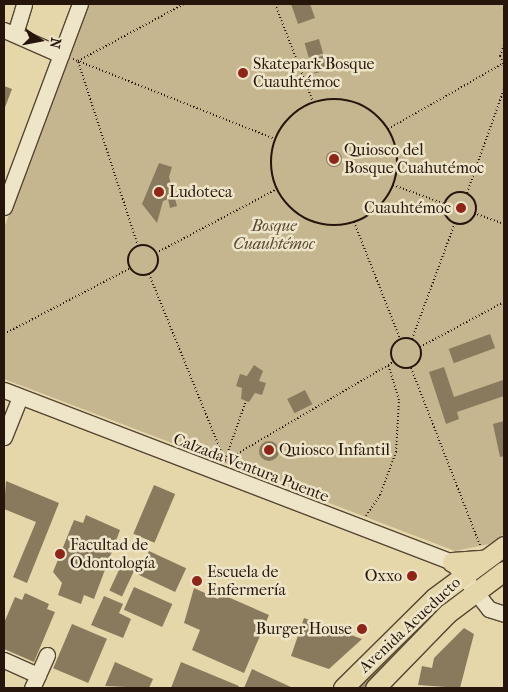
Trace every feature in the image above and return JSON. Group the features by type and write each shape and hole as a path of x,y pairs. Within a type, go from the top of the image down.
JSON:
{"main road":[{"path":"457,569 485,560 504,546"},
{"name":"Avenida Acueducto","path":"343,688 457,569"},
{"name":"Avenida Acueducto","path":"376,688 448,613 504,571"}],"street":[{"path":"24,4 9,32 61,55"},
{"path":"4,207 80,4"},
{"name":"Calzada Ventura Puente","path":"4,390 358,528 457,569 489,609 504,614"},
{"path":"4,437 20,397"},
{"path":"4,660 35,681 47,655"}],"path":[{"path":"78,61 184,4"},
{"path":"275,4 313,102"},
{"path":"503,4 504,10"},
{"path":"388,129 503,65 504,45"},
{"path":"61,55 276,139"},
{"path":"78,61 138,246"},
{"path":"467,193 504,89"},
{"path":"330,99 355,103 377,116 388,129 396,153 393,185 372,212 354,222 318,223 287,204 277,189 272,171 276,139 288,119 313,102 330,99"},
{"path":"393,185 445,204"},
{"path":"138,246 156,253 277,189"},
{"path":"453,193 467,193 474,200 474,214 469,221 455,222 448,217 445,204 453,193"},
{"path":"474,214 504,224"},
{"path":"354,222 400,339"},
{"path":"412,339 455,222"},
{"path":"130,268 129,255 138,246"},
{"path":"130,268 140,275 149,274 157,265 156,253"},
{"path":"4,334 130,268"},
{"path":"149,274 225,460"},
{"path":"420,347 504,302"},
{"path":"393,362 391,349 400,339 412,339 420,347 420,359 411,368"},
{"path":"225,460 393,362 411,368"},
{"path":"358,528 380,495 396,452 399,400 388,365"},
{"path":"411,368 485,560"},
{"path":"225,460 246,401"}],"green space":[{"name":"Bosque Cuauhtémoc","path":"89,4 504,4 504,534 489,544 455,551 4,379 4,228"}],"building":[{"path":"291,4 310,4 315,18 298,24"},
{"path":"319,39 323,53 309,58 305,43"},
{"path":"325,55 329,69 315,74 311,59"},
{"path":"4,86 12,89 4,110"},
{"name":"Quiosco del Bosque Cuahutémoc","path":"331,151 337,151 342,156 340,165 331,167 326,162 326,156"},
{"name":"Ludoteca","path":"159,163 172,167 169,177 177,206 170,208 168,199 163,201 157,223 142,204"},
{"path":"490,334 495,348 454,363 449,349"},
{"path":"254,365 263,371 259,381 266,383 262,395 255,393 249,402 241,399 242,388 236,386 240,374 247,376"},
{"path":"444,367 454,397 503,380 504,396 457,412 459,419 446,424 429,372"},
{"path":"305,390 312,404 294,413 287,399"},
{"path":"504,421 504,456 500,457 493,424"},
{"name":"Quiosco Infantil","path":"269,441 276,444 279,451 276,458 269,461 262,458 259,451 262,444"},
{"path":"6,481 59,503 27,583 13,577 36,522 4,509"},
{"path":"154,485 175,494 154,543 133,534"},
{"path":"86,515 120,530 94,599 84,595 81,604 58,595 62,583 53,572 74,520 83,523"},
{"path":"149,551 186,568 175,592 138,575"},
{"path":"125,557 138,563 122,596 109,591"},
{"path":"134,587 172,604 162,627 124,610"},
{"path":"194,588 218,599 221,594 269,615 244,673 192,650 200,630 184,623"},
{"path":"25,593 49,604 47,609 55,612 34,662 4,649 4,623 15,597 22,600"},
{"path":"104,596 123,604 119,613 131,619 123,638 91,625"},
{"path":"304,618 362,639 329,669 291,656"},
{"path":"72,624 107,639 88,683 53,668"},
{"path":"464,628 474,634 460,688 418,685 422,666 432,668 434,658"},
{"path":"115,662 153,679 149,688 105,686"},
{"path":"181,662 239,686 238,688 171,688"},
{"path":"252,669 293,688 244,688"}],"waterway":[{"path":"473,581 504,559"},
{"path":"361,688 467,585"}],"place":[{"name":"Skatepark Bosque Cuauhtémoc","path":"243,73"},
{"name":"Quiosco del Bosque Cuahutémoc","path":"334,159"},
{"name":"Ludoteca","path":"159,192"},
{"name":"Cuauhtémoc","path":"461,208"},
{"name":"Quiosco Infantil","path":"269,450"},
{"name":"Facultad de Odontología","path":"60,554"},
{"name":"Oxxo","path":"412,576"},
{"name":"Escuela de Enfermería","path":"197,581"},
{"name":"Burger House","path":"362,629"}]}
